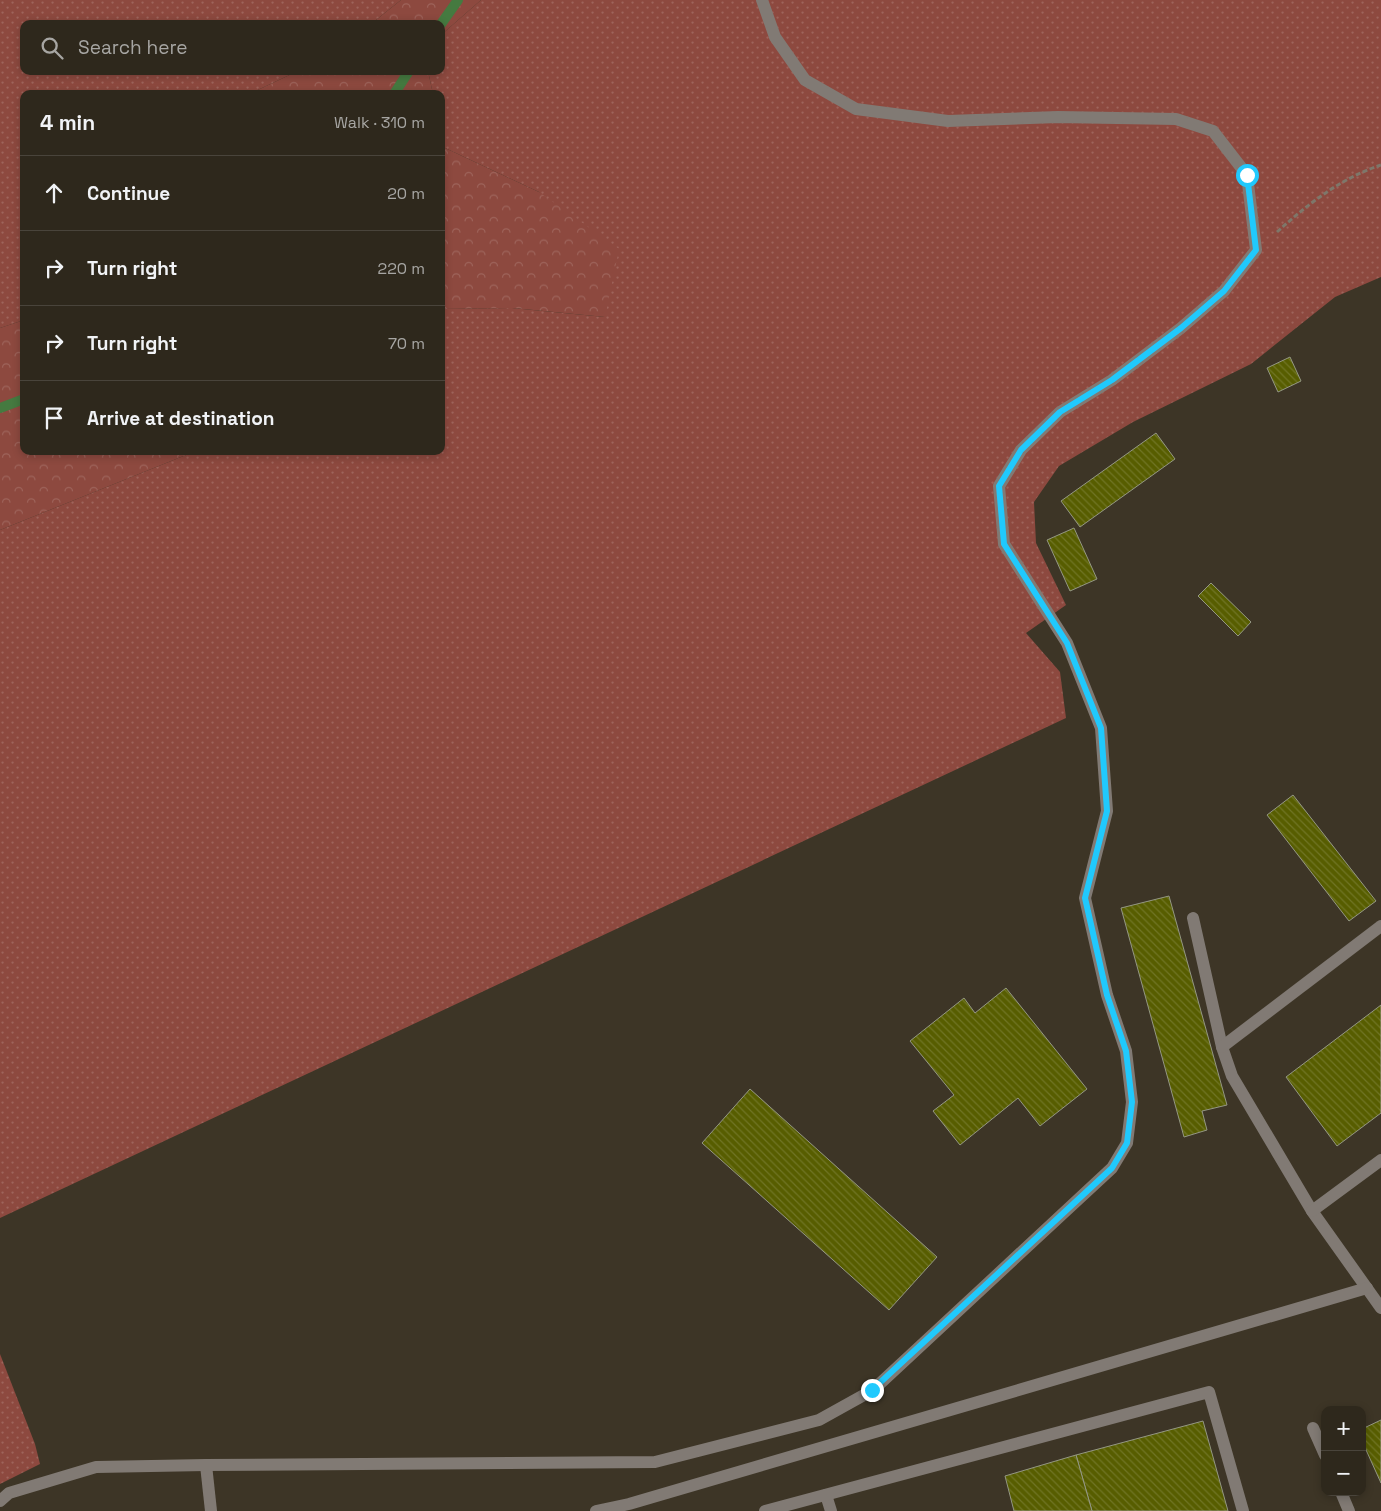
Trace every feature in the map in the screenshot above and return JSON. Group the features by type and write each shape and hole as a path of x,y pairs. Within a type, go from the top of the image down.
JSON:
{"street":[{"path":"0,1501 8,1493 96,1467 206,1464 655,1462 819,1420 872,1390 1112,1168 1127,1143 1132,1102 1126,1051 1107,995 1085,898 1107,811 1101,728 1067,643 1004,544 999,486 1021,450 1060,412 1112,380 1181,328 1224,291 1256,250 1247,175 1213,131 1176,119 1058,117 948,121 856,109 805,80 775,37 762,0"},
{"path":"1193,918 1222,1047 1232,1076 1312,1212 1381,1308"},
{"path":"1222,1047 1381,926"},
{"path":"1312,1212 1381,1160"},
{"path":"596,1511 629,1504 1367,1288"},
{"path":"765,1511 1210,1392 1244,1511"},
{"path":"1313,1428 1323,1451"},
{"path":"206,1464 211,1511"},
{"path":"826,1495 831,1511"},
{"path":"1343,1496 1349,1511"}],"path":[{"path":"1256,250 1306,206 1339,184 1381,165"}],"green space":[{"path":"0,0 401,0 376,20 20,20 20,75 289,75 258,90 20,90 20,321 0,328"},
{"path":"401,0 481,0 445,32 445,20 376,20"},
{"path":"481,0 1381,0 1381,277 1335,297 1251,364 1133,422 1059,466 1034,502 1036,543 1066,605 1026,633 1060,672 1066,718 0,1218 0,530 186,455 445,455 445,309 512,308 605,317 539,192 445,148 445,90 432,90 429,75 445,75 445,32"},
{"path":"289,75 429,75 432,90 258,90"},
{"path":"445,148 539,192 619,249 605,317 513,308 445,309"},
{"path":"20,321 20,455 186,455 0,530 0,328"},
{"path":"0,1354 35,1444 40,1464 0,1484"}],"building":[{"path":"1290,357 1301,381 1278,392 1267,368"},
{"path":"1156,433 1175,459 1080,527 1061,501"},
{"path":"1074,528 1097,579 1070,591 1047,540"},
{"path":"1211,583 1251,622 1238,636 1198,596"},
{"path":"1293,795 1376,901 1349,921 1267,815"},
{"path":"1169,896 1227,1105 1202,1111 1207,1130 1184,1137 1121,908"},
{"path":"1006,988 1087,1089 1040,1126 1018,1098 960,1145 933,1111 954,1095 910,1041 964,998 975,1013"},
{"path":"1381,1005 1381,1113 1337,1146 1286,1077"},
{"path":"750,1089 937,1257 889,1310 702,1143"},
{"path":"1381,1420 1381,1483 1366,1450 1366,1427"},
{"path":"1203,1421 1228,1511 1092,1511 1076,1455"},
{"path":"1076,1455 1092,1511 1014,1511 1005,1476"}],"waterway":[{"path":"444,20 458,0"},
{"path":"397,90 406,75"},
{"path":"0,408 20,400"}],"route":[{"path":"872,1390 1112,1168 1127,1143 1132,1102 1126,1051 1107,995 1085,898 1107,811 1101,728 1067,643 1004,544 999,486 1021,450 1060,412 1112,380 1146,355 1224,291 1256,250 1247,175"}]}
